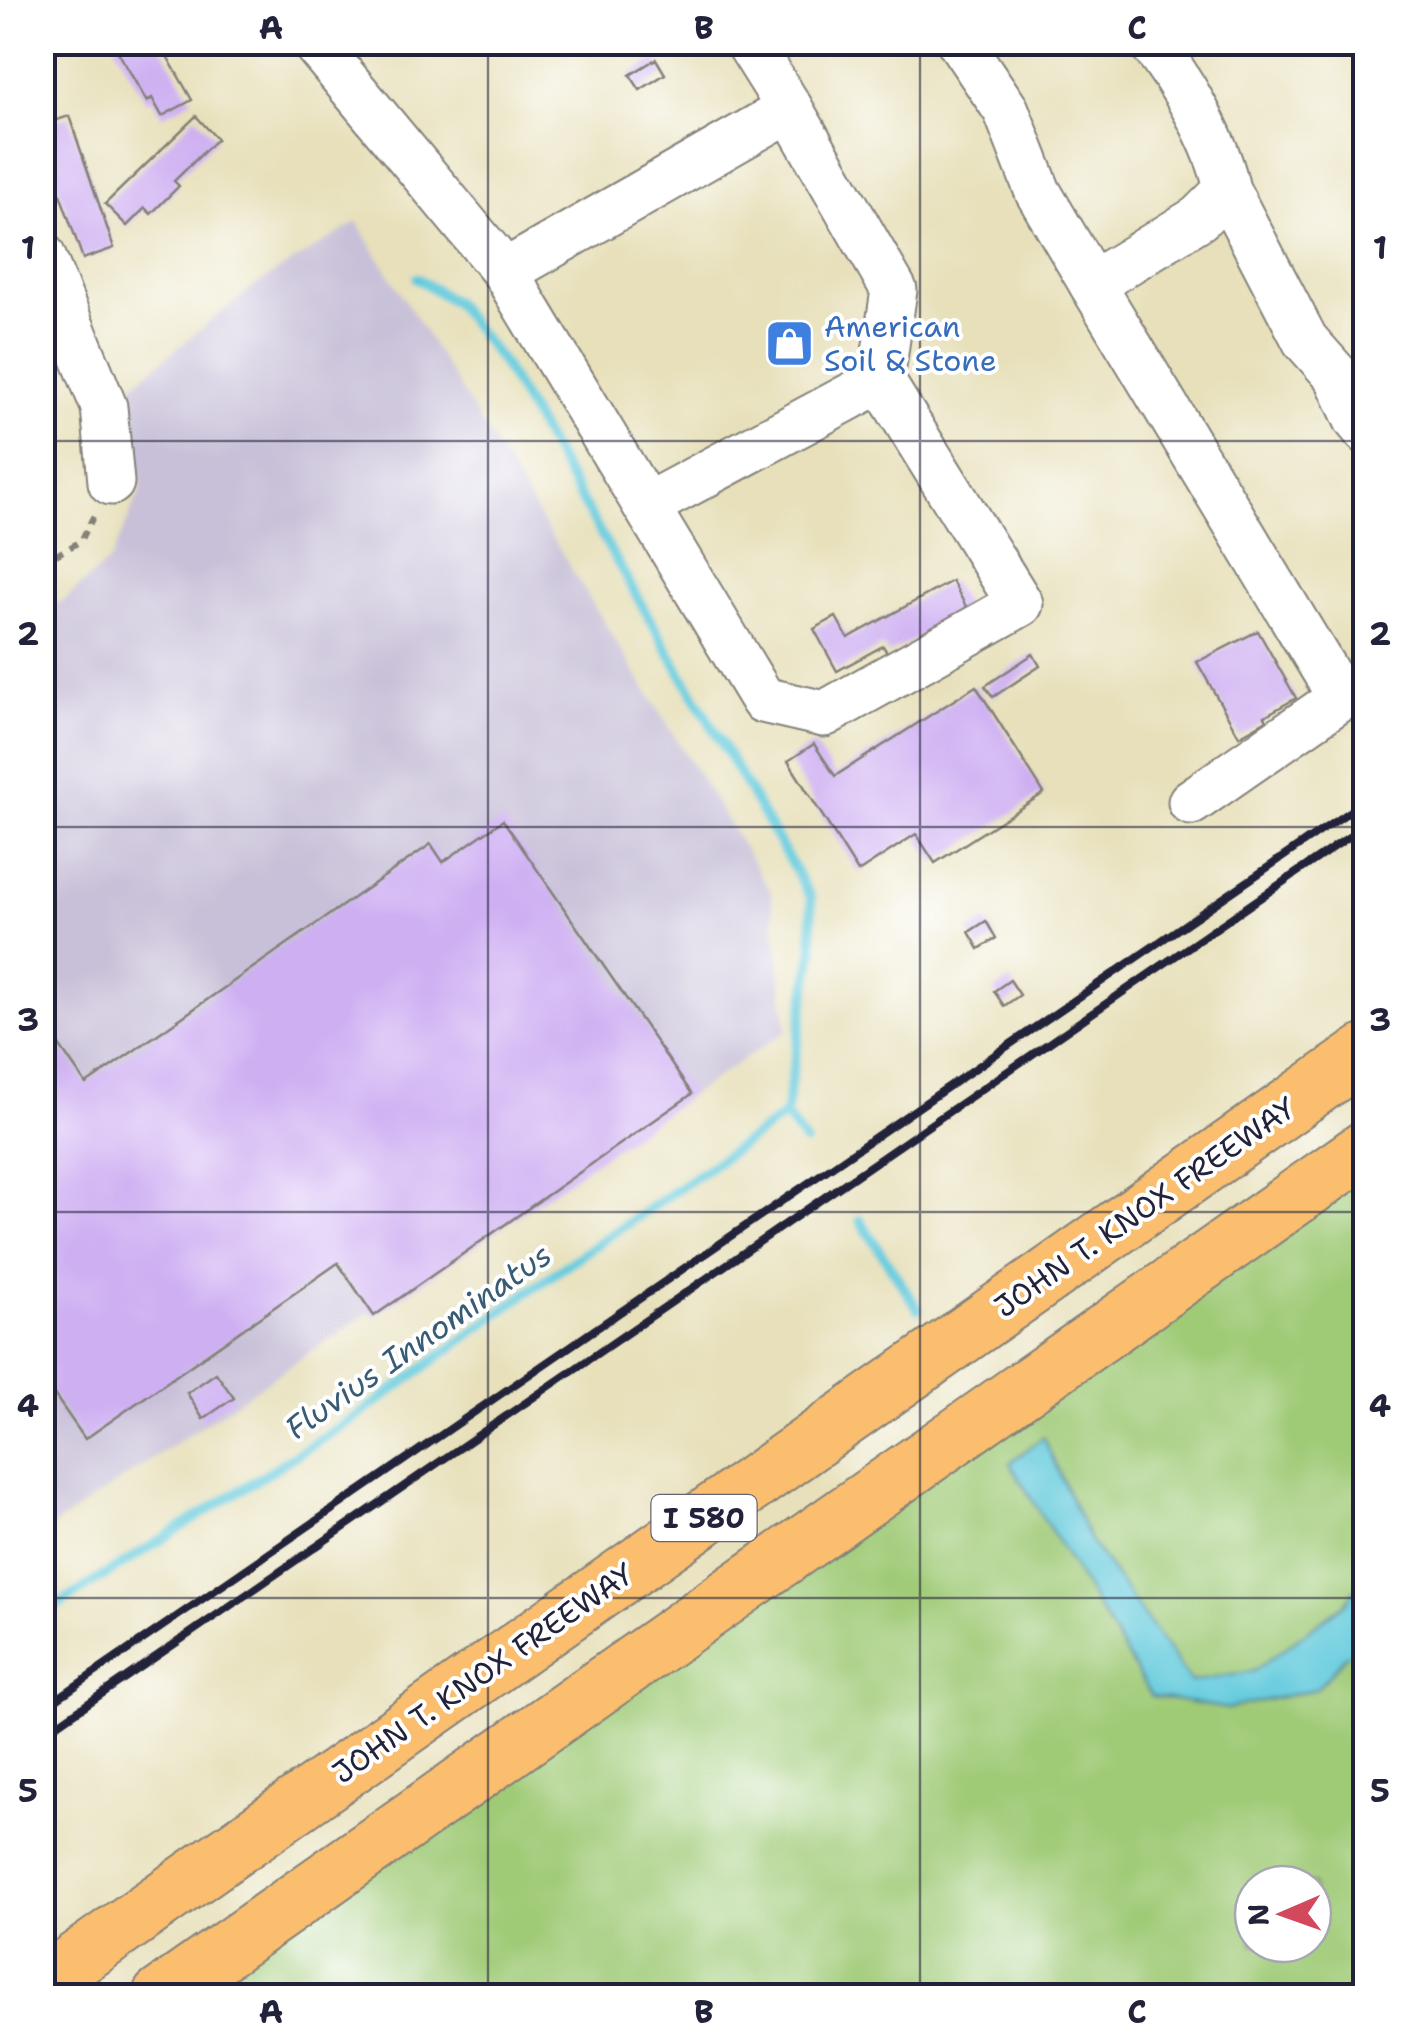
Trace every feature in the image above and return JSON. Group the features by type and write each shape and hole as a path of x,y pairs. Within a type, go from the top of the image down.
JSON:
{"highway":[{"name":"JOHN T. KNOX FREEWAY","path":"42,1984 1366,1052"},
{"name":"I 580","path":"160,1996 1366,1148"}],"street":[{"path":"314,42 505,272 763,700 824,714 1020,604 881,380 894,290 756,46"},
{"path":"960,42 1006,110 1038,192 1341,698 1190,802"},
{"path":"1151,42 1173,69 1222,166 1227,190 1305,340 1337,376 1366,431"},
{"path":"505,272 790,110"},
{"path":"1092,284 1199,218 1227,190"},
{"path":"42,255 104,408 110,482"},
{"path":"646,506 881,380"}],"path":[{"path":"42,563 81,541 110,482"}],"shaded area":[{"path":"357,222 771,892 787,1030 43,1533 42,610 63,601 111,559 142,487 121,394 254,286"}],"green space":[{"path":"1365,1159 1365,1996 160,1996"}],"water":[{"path":"1043,1437 1090,1541 1191,1682 1254,1671 1345,1603 1365,1576 1365,1634 1316,1689 1227,1709 1151,1696 1010,1463"}],"building":[{"path":"159,42 192,100 162,116 152,98 147,102 114,45"},
{"path":"656,59 665,74 640,90 630,75"},
{"path":"69,116 114,248 83,259 42,143 42,125"},
{"path":"196,116 217,139 174,181 179,186 151,214 145,208 127,226 105,204"},
{"path":"952,581 968,610 888,654 883,646 837,671 814,629 836,617 848,638"},
{"path":"1258,631 1296,698 1239,736 1197,662"},
{"path":"1033,654 1040,666 993,697 985,686"},
{"path":"976,686 1044,793 935,863 916,834 858,872 788,761 814,744 835,776"},
{"path":"503,820 692,1094 374,1316 338,1263 85,1439 42,1377 42,1057 59,1045 86,1084 431,844 443,862"},
{"path":"986,921 996,938 979,949 969,932"},
{"path":"1010,980 1020,995 1004,1006 994,991"},
{"path":"216,1373 234,1398 203,1419 187,1393"}],"waterway":[{"path":"417,278 455,303 501,361 811,898 813,952 785,1115"},
{"name":"Fluvius Innominatus","path":"785,1115 805,1142"},
{"name":"Fluvius Innominatus","path":"42,1615 359,1415 526,1293 785,1115"},
{"name":"Fluvius Innominatus","path":"860,1220 918,1309"},
{"name":"Fluvius Innominatus","path":"1348,1649 1366,1639"}],"railway":[{"path":"42,1709 1366,800"},
{"path":"42,1735 1366,825"}],"place":[{"name":"American Soil & Stone","path":"789,343"}]}
